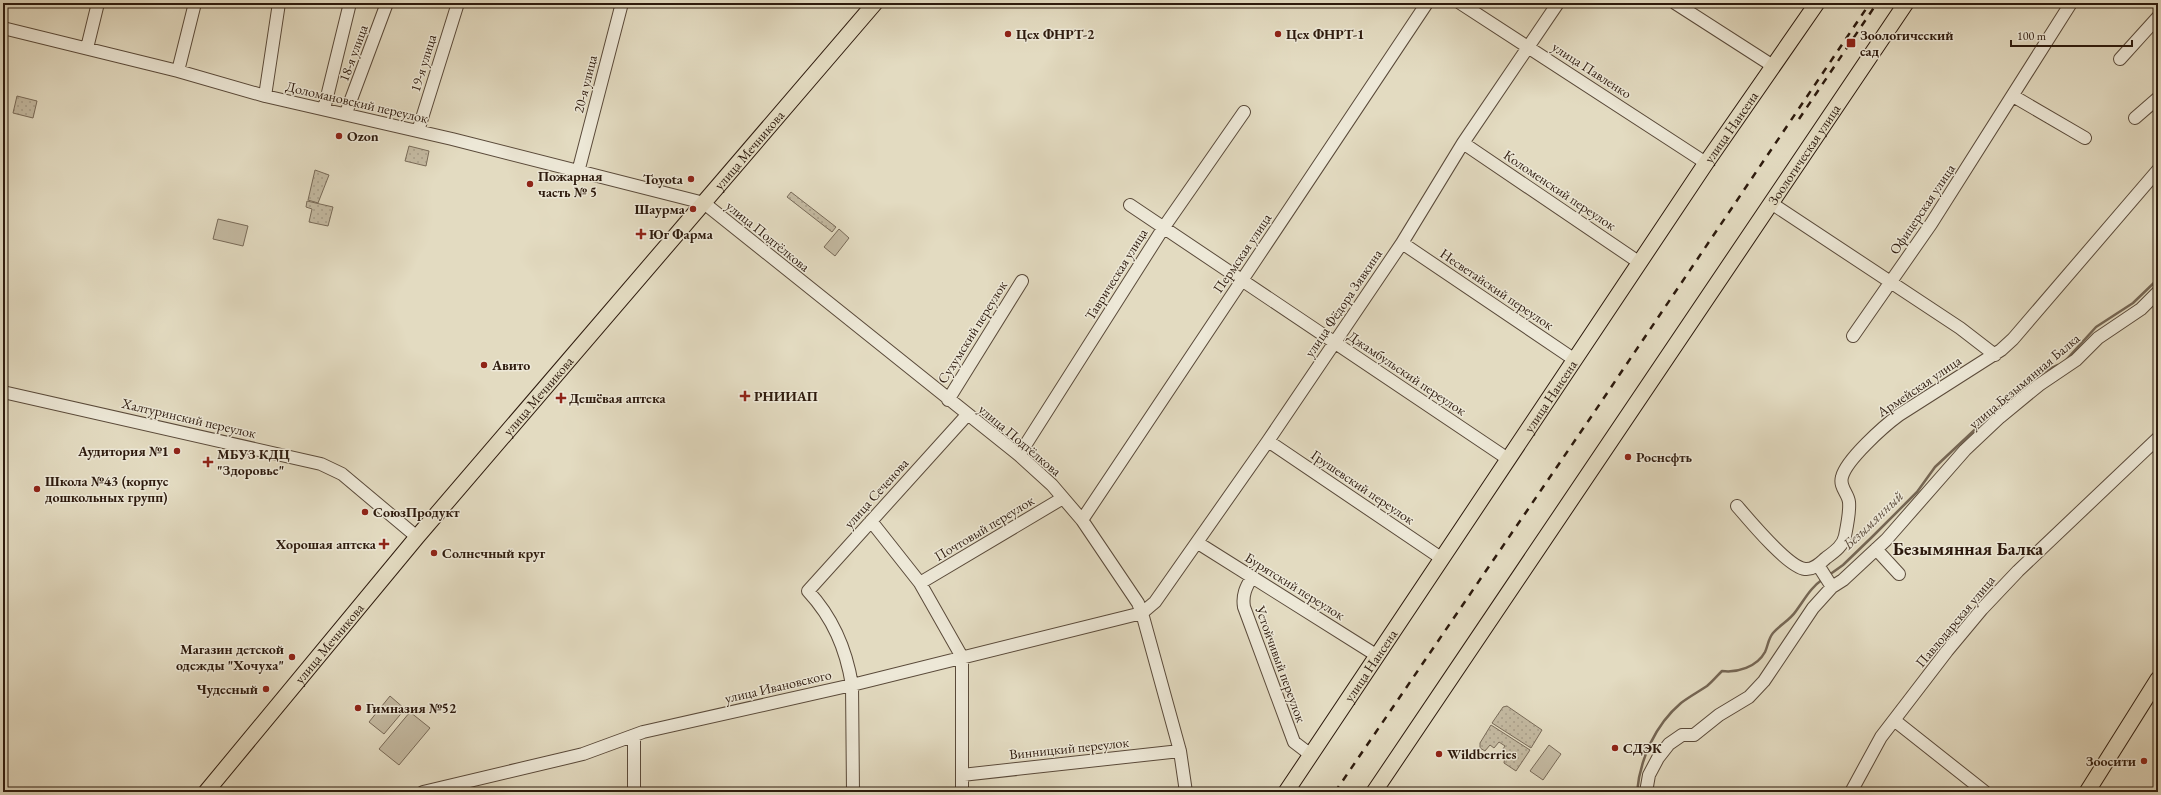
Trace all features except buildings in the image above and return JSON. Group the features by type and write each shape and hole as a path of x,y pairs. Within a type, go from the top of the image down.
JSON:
{"main road":[{"name":"улица Мечникова","path":"206,792 417,537 875,3"},
{"name":"улица Нансена","path":"1286,792 1376,655 1706,163 1817,3"},
{"name":"Зоологическая улица","path":"1374,792 1906,3"},
{"path":"2087,792 2158,679"}],"street":[{"path":"87,48 98,3"},
{"path":"178,71 195,3"},
{"path":"265,96 278,3"},
{"path":"324,109 350,3"},
{"name":"18-я улица","path":"346,113 387,3"},
{"name":"19-я улица","path":"418,131 458,3"},
{"name":"20-я улица","path":"578,172 622,3"},
{"name":"Пермская улица","path":"1082,520 1427,3"},
{"name":"улица Павленко","path":"1460,3 1530,47 1706,163"},
{"name":"улица Фёдора Зявкина","path":"1142,612 1155,602 1198,543 1268,441 1402,244 1464,143 1530,47 1558,3"},
{"path":"1675,3 1774,66"},
{"name":"Офицерская улица","path":"1853,336 1931,224 2071,3"},
{"path":"2120,59 2158,17"},
{"name":"Доломановский переулок","path":"3,28 178,71 265,96 346,113 704,203"},
{"path":"2012,96 2085,138"},
{"path":"2135,118 2158,98"},
{"name":"Таврическая улица","path":"1019,456 1164,227 1244,112"},
{"name":"Коломенский переулок","path":"1464,143 1640,262"},
{"name":"Армейская улица","path":"1820,569 1839,548 1844,540 1849,502 1841,484 1846,466 1884,426 1995,354 2013,339 2158,170"},
{"name":"улица Подтёлкова","path":"704,203 1019,456 1052,485 1082,520 1138,603 1142,612 1180,751 1186,792"},
{"path":"1771,203 1995,354"},
{"name":"Джамбульский переулок","path":"1130,204 1508,459"},
{"name":"Несветайский переулок","path":"1402,244 1574,360"},
{"name":"Сухумский переулок","path":"948,400 1022,281"},
{"name":"улица Безымянная Балка","path":"1646,792 1649,775 1658,758 1669,744 1682,735 1694,735 1719,715 1749,696 1764,681 1813,608 1832,587 1843,580 1876,549 1965,450 2000,417 2038,385 2076,360 2098,338 2141,309 2158,292"},
{"name":"Халтуринский переулок","path":"3,392 321,464 342,474 417,537"},
{"name":"улица Сеченова","path":"852,685 844,650 837,631 824,608 808,591 967,415"},
{"name":"Павлодарская улица","path":"1851,792 1880,737 1947,650 2018,571 2158,438"},
{"name":"Грушевский переулок","path":"1268,441 1441,558"},
{"name":"Почтовый переулок","path":"920,583 1063,498"},
{"path":"1737,506 1786,558 1797,567 1820,569 1832,587"},
{"path":"871,521 920,583 962,657 962,792"},
{"name":"Бурятский переулок","path":"1198,543 1376,655"},
{"path":"1876,549 1899,574"},
{"name":"Устойчивый переулок","path":"1252,577 1244,590 1242,599 1244,607 1294,742 1311,755"},
{"name":"улица Ивановского","path":"423,792 583,754 643,732 852,685 1142,612"},
{"path":"852,685 853,792"},
{"path":"1894,720 1985,792"},
{"path":"634,736 634,792"},
{"name":"Винницкий переулок","path":"962,775 1180,751"}],"shaded area":[{"path":"17,96 37,101 33,118 13,113"},
{"path":"409,146 429,151 426,166 405,161"},
{"path":"315,170 329,175 318,203 308,200"},
{"path":"791,192 836,227 832,232 787,197"},
{"path":"307,201 333,207 328,226 309,222 312,209 306,207"},
{"path":"218,219 248,226 243,246 213,239"},
{"path":"839,229 849,238 835,256 824,247"},
{"path":"390,696 405,709 384,734 369,722"},
{"path":"1507,706 1542,730 1531,748 1492,723 1503,707"},
{"path":"410,712 430,728 399,765 379,749"},
{"path":"1491,725 1530,750 1516,771 1504,763 1505,755 1501,752 1505,746 1499,742 1494,748 1490,745 1485,751 1480,748 1480,743"},
{"path":"1549,745 1561,754 1543,780 1530,771"}],"waterway":[{"name":"Безымянный","path":"2066,360 2096,327 2133,303 2158,279"},
{"name":"Безымянный","path":"1829,575 1843,565 1872,537 1917,492 1935,467 2030,378 2058,365"},
{"name":"Безымянный","path":"1637,792 1641,767 1650,743 1656,732 1672,712 1681,703 1707,686 1722,671 1740,670 1757,662 1765,652 1773,633 1794,614 1811,590 1823,579"}],"railway":[{"path":"1335,792 1593,414 1870,3"},
{"path":"1799,119 1877,3"}],"place":[{"name":"Цех ФНРТ-2","path":"1008,34"},
{"name":"Цех ФНРТ-1","path":"1278,34"},
{"name":"Зоологический сад","path":"1851,43"},
{"name":"Ozon","path":"339,136"},
{"name":"Toyota","path":"691,179"},
{"name":"Пожарная часть № 5","path":"530,184"},
{"name":"Шаурма","path":"693,209"},
{"name":"Юг Фарма","path":"641,234"},
{"name":"Авито","path":"484,365"},
{"name":"РНИИАП","path":"745,396"},
{"name":"Дешёвая аптека","path":"561,398"},
{"name":"Аудитория №1","path":"177,451"},
{"name":"Роснефть","path":"1628,457"},
{"name":"МБУЗ КДЦ \"Здоровье\"","path":"208,462"},
{"name":"Школа №43 (корпус дошкольных групп)","path":"37,489"},
{"name":"СоюзПродукт","path":"365,512"},
{"name":"Хорошая аптека","path":"384,544"},
{"name":"Солнечный круг","path":"434,553"},
{"name":"Магазин детской одежды \"Хочуха\"","path":"292,657"},
{"name":"Чудесный","path":"266,689"},
{"name":"Гимназия №52","path":"358,708"},
{"name":"СДЭК","path":"1615,748"},
{"name":"Wildberries","path":"1439,754"},
{"name":"Зоосити","path":"2144,761"}],"district":[{"name":"Безымянная Балка","path":"1968,549"}]}
